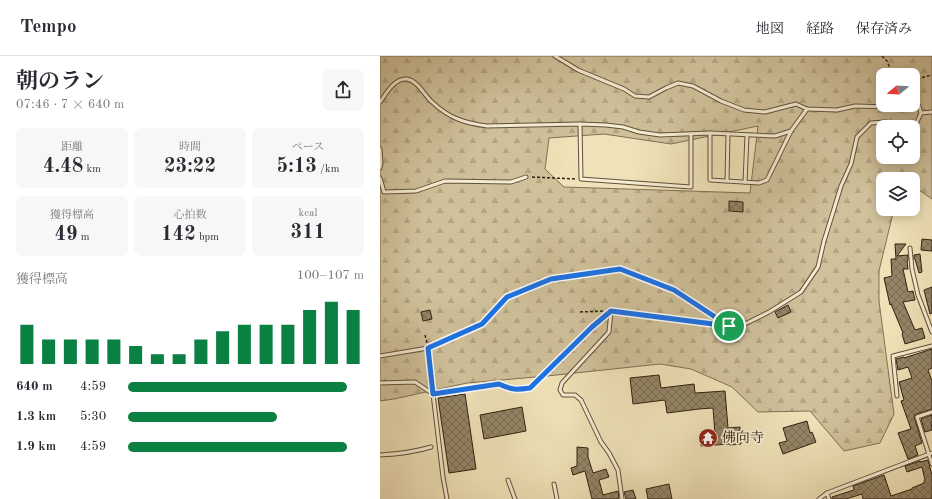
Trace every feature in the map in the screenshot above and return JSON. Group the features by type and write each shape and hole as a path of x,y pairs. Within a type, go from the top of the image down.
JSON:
{"lane":[{"path":"555,56 578,70 624,89 635,96 649,97 678,83 693,86 721,101 744,110 765,112 796,104 807,109 837,110 855,106 876,107"},
{"path":"380,102 387,91 396,83 408,79 415,83 431,101 444,112 458,120 472,124 487,126 580,124 606,125 660,135 710,133 775,136 791,131"},
{"path":"710,133 710,180 759,183 767,180 791,131 807,109"},
{"path":"380,383 415,382 433,394 499,384 507,388 517,390 530,388 592,327 611,311 729,326 747,323 770,312 801,292 818,267 824,240 841,186 851,164 857,137 871,123 885,122 907,125 917,122 921,113 932,112"},
{"path":"580,124 581,179 691,187 691,134"},
{"path":"727,181 728,134"},
{"path":"746,182 747,135"},
{"path":"380,150 380,168"},
{"path":"380,178 384,192 416,191 444,181 511,182 526,177"},
{"path":"910,248 912,269 918,295 931,325 932,332"},
{"path":"380,356 428,348 482,324 507,297 551,279 620,269 674,290 729,326"},
{"path":"611,311 609,332 562,383 560,390 563,395 575,395 581,400 601,442 618,470 622,499"},
{"path":"897,396 893,356 932,346"},
{"path":"433,394 446,499"},
{"path":"932,412 917,417 930,453 932,464"},
{"path":"380,455 412,452 431,447"},
{"path":"819,499 827,493 930,453"},
{"path":"508,480 515,499"},
{"path":"554,484 556,499"},
{"path":"827,493 828,499"}],"path":[{"path":"882,56 887,61 890,68"},
{"path":"920,79 932,75"},
{"path":"526,177 581,179"},
{"path":"580,312 611,311"},
{"path":"425,335 428,348 433,394"}],"green space":[{"path":"380,56 932,56 932,199 920,191 920,172 876,172 876,216 892,216 879,271 879,301 894,414 880,443 844,451 810,411 758,412 732,387 691,369 660,364 467,383 380,401","holes":["758,126 750,193 564,187 545,169 549,138 604,134 671,144"]}],"building":[{"path":"729,201 743,202 743,212 729,211"},
{"path":"922,239 932,240 932,251 921,250"},
{"path":"895,244 906,244 897,256 908,255 908,269 903,269 908,292 913,291 915,300 903,302 915,330 922,328 925,338 905,344 903,333 891,304 890,305 884,278 892,276 891,259 896,259"},
{"path":"920,254 922,272 919,273 914,255"},
{"path":"932,287 932,313 930,314 924,290"},
{"path":"788,305 791,312 778,318 775,312"},
{"path":"430,310 432,319 423,321 421,312"},
{"path":"932,349 932,368 928,370 932,381 932,409 914,416 922,443 915,446 918,455 908,459 898,433 911,429 901,401 904,400 899,382 912,378 908,367 898,370 896,359"},
{"path":"659,375 661,388 694,384 695,393 725,391 728,428 740,427 741,444 701,446 701,435 715,434 713,408 667,413 665,400 633,404 630,378"},
{"path":"465,394 476,469 449,473 438,398"},
{"path":"522,407 526,431 484,439 480,415"},
{"path":"932,415 932,430 925,432 921,419"},
{"path":"807,421 810,433 812,432 816,442 783,454 779,443 787,441 783,428"},
{"path":"577,447 588,448 588,457 593,473 606,469 609,477 599,480 603,495 618,491 619,498 592,499 585,471 573,475 571,468 577,466"},
{"path":"928,460 932,475 932,499 863,499 862,494 846,499 832,499 832,497 854,490 853,486 884,475 891,496 912,489 924,483 925,480 922,467 907,472 905,466"},
{"path":"669,484 672,499 648,499 646,489"},
{"path":"633,490 636,499 626,499 624,492"}],"place":[{"name":"佛向寺","path":"708,438"}],"route":[{"path":"620,269 674,290 729,326 611,311 592,327 530,388 517,390 507,388 499,384 433,394 428,348 482,324 507,297 551,279 620,269"}]}
